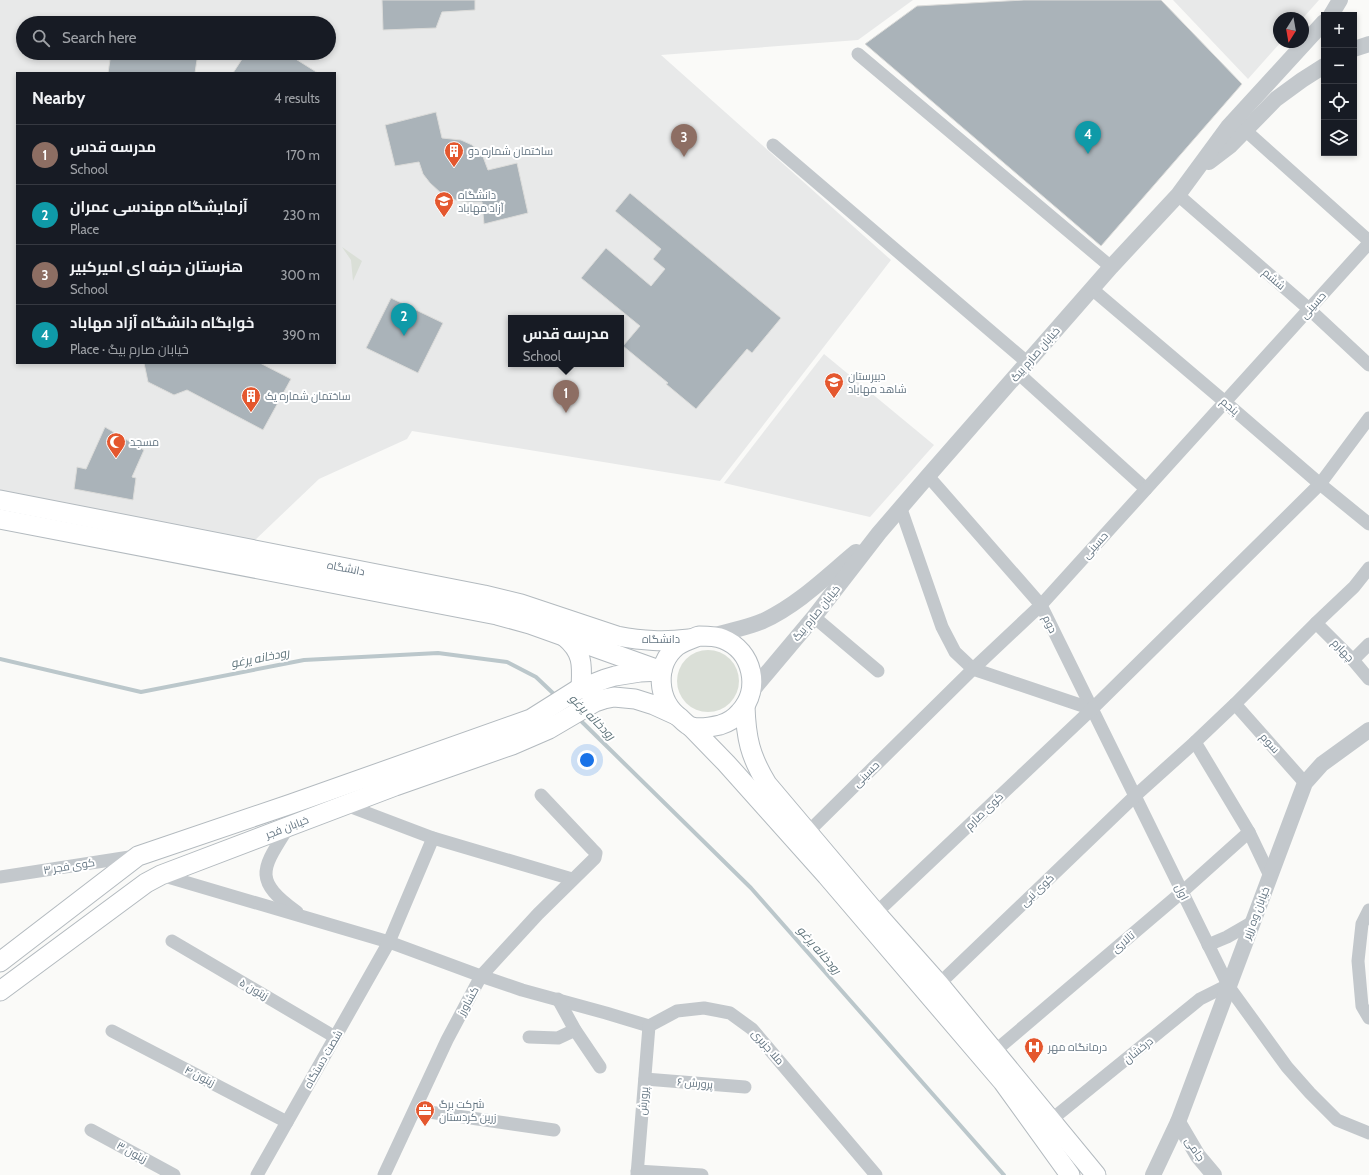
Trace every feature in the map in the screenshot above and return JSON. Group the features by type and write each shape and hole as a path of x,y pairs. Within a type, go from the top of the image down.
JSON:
{"main road":[{"name":"دانشگاه","path":"0,500 484,595 521,604 618,636 661,641 689,639"},
{"name":"دانشگاه","path":"0,519 497,615 537,627 662,671"},
{"path":"1070,1175 1003,1082 827,876 726,763 668,706 663,695 661,683 662,671 668,658 677,647 689,639 699,636 710,636 723,639 734,645 744,654 750,666 752,679 748,699 746,729 751,751 757,767 767,784 807,833 939,984 1096,1175"},
{"path":"565,637 579,652 582,662 579,689"},
{"name":"خیابان فجر","path":"0,962 138,856 292,804 531,719 579,689 615,676 640,672 662,671"},
{"name":"خیابان فجر","path":"0,991 146,883 161,875 346,804 504,747 549,729 594,702 614,697 635,699 654,704 676,715"},
{"path":"691,727 721,725 735,718 748,699"}],"street":[{"name":"خیابان صارم بیگ","path":"1332,12 1340,0"},
{"name":"خیابان صارم بیگ","path":"748,699 879,533 1111,267 1178,195 1228,127 1321,25"},
{"path":"1357,49 1369,44"},
{"path":"858,54 1111,267"},
{"path":"1192,176 1230,146 1276,99 1321,68"},
{"path":"1245,130 1369,242"},
{"path":"773,145 1023,368 1146,489"},
{"name":"ششم","path":"1178,195 1309,309 1369,365"},
{"name":"حسینی","path":"807,833 972,669 1041,605 1369,242"},
{"name":"پنجم","path":"1092,289 1369,524"},
{"name":"کوی صارم","path":"876,913 1092,709 1320,484 1369,418"},
{"name":"دوم","path":"928,476 1041,605 1135,796"},
{"path":"901,509 942,627 955,652 972,669 1092,709"},
{"name":"خیابان صارم بیگ","path":"710,636 736,630 762,621 790,606 879,533"},
{"name":"کوی نبی","path":"939,984 1135,796 1235,704 1354,587 1369,568"},
{"path":"814,617 878,671"},
{"name":"چهارم","path":"1316,623 1353,660 1369,679"},
{"path":"1353,660 1369,644"},
{"name":"سوم","path":"1235,704 1305,783"},
{"name":"خیابان وه رزیر","path":"1153,1175 1178,1122 1305,783 1322,764 1369,730"},
{"path":"1195,742 1249,832 1270,876"},
{"name":"کشاورز","path":"384,1175 447,1040 481,976 538,914 595,858 596,853 541,795"},
{"name":"اول","path":"1135,796 1228,986 1287,1067 1310,1093 1337,1120 1369,1133"},
{"path":"346,804 433,838 572,880"},
{"path":"289,826 270,859 267,867 267,882 275,894 305,917"},
{"name":"تالاری","path":"995,1051 1182,892 1249,832"},
{"name":"شصت دستگاه","path":"257,1175 389,942 433,838"},
{"name":"کوی فجر ۳","path":"0,877 138,856"},
{"path":"161,875 389,942 481,976 649,1026"},
{"path":"1369,910 1362,924 1358,961 1362,1006 1369,1018"},
{"path":"1208,945 1227,937 1253,922"},
{"name":"زیتون ۵","path":"172,942 335,1037"},
{"name":"درخشان","path":"1051,1120 1200,999 1228,986"},
{"path":"558,999 575,1030 600,1067"},
{"name":"ملا جزیری","path":"649,1026 677,1011 704,1008 730,1013 752,1029 876,1175"},
{"name":"پرورش","path":"637,1173 649,1026"},
{"path":"529,1037 558,1038 575,1030"},
{"name":"زیتون ۴","path":"112,1031 288,1122"},
{"name":"پرورش ۶","path":"645,1079 746,1087"},
{"path":"415,1110 554,1130"},
{"name":"جامی","path":"1178,1122 1198,1156 1214,1175"},
{"name":"زیتون ۳","path":"90,1130 174,1175"},
{"path":"637,1173 702,1175"}],"shaded area":[{"name":"دانشگاه آزاد مهاباد","path":"0,0 913,0 858,40 661,55 891,260 720,481 412,431 407,439 319,479 253,542 0,493"},
{"path":"1173,0 1319,0 1308,12 1273,12 1273,48 1276,48 1248,79"},
{"path":"342,247 362,261 353,281 351,260"},
{"name":"دبیرستان شاهد مهاباد","path":"824,354 934,445 870,517 724,483"},
{"path":"708,650 720,652 730,659 737,669 739,681 737,693 730,703 720,710 708,712 696,710 686,703 679,693 677,681 679,669 686,659 696,652"}],"building":[{"path":"382,0 475,0 475,10 442,12 436,28 383,30"},
{"path":"1024,0 1161,0 1242,84 1101,246 865,44 917,6"},
{"path":"110,60 197,60 195,72 108,72"},
{"path":"241,60 297,60 316,72 234,72"},
{"name":"ساختمان شماره دو","path":"436,112 442,138 461,140 472,145 482,154 488,170 517,163 528,213 484,224 482,202 455,200 442,194 423,174 419,162 395,166 385,125"},
{"path":"630,193 781,318 752,353 747,349 696,409 666,384 668,383 624,347 624,345 640,326 581,278 606,248 651,286 665,269 653,259 661,249 615,211"},
{"path":"391,298 443,323 418,373 366,348"},
{"name":"ساختمان شماره یک","path":"144,364 262,364 291,379 263,430 187,390 174,395 148,382"},
{"name":"مسجد","path":"105,427 144,450 132,477 136,478 133,500 74,489 77,467 86,469"}],"waterway":[{"name":"رودخانه یرغو","path":"0,659 141,692 304,660 438,653 507,662 536,677 556,696"},
{"name":"رودخانه یرغو","path":"578,718 751,888 1004,1175"}],"place":[{"name":"خوابگاه دانشگاه آزاد مهاباد","path":"1088,154"},
{"name":"هنرستان حرفه ای امیرکبیر","path":"684,157"},
{"name":"ساختمان شماره دو","path":"454,168"},
{"name":"دانشگاه آزاد مهاباد","path":"444,218"},
{"name":"آزمایشگاه مهندسی عمران","path":"404,336"},
{"name":"دبیرستان شاهد مهاباد","path":"834,399"},
{"name":"ساختمان شماره یک","path":"251,413"},
{"name":"مدرسه قدس","path":"566,413"},
{"name":"مسجد","path":"116,459"},
{"name":"درمانگاه مهر","path":"1034,1064"},
{"name":"شرکت برگ زرین کردستان","path":"425,1127"}]}
